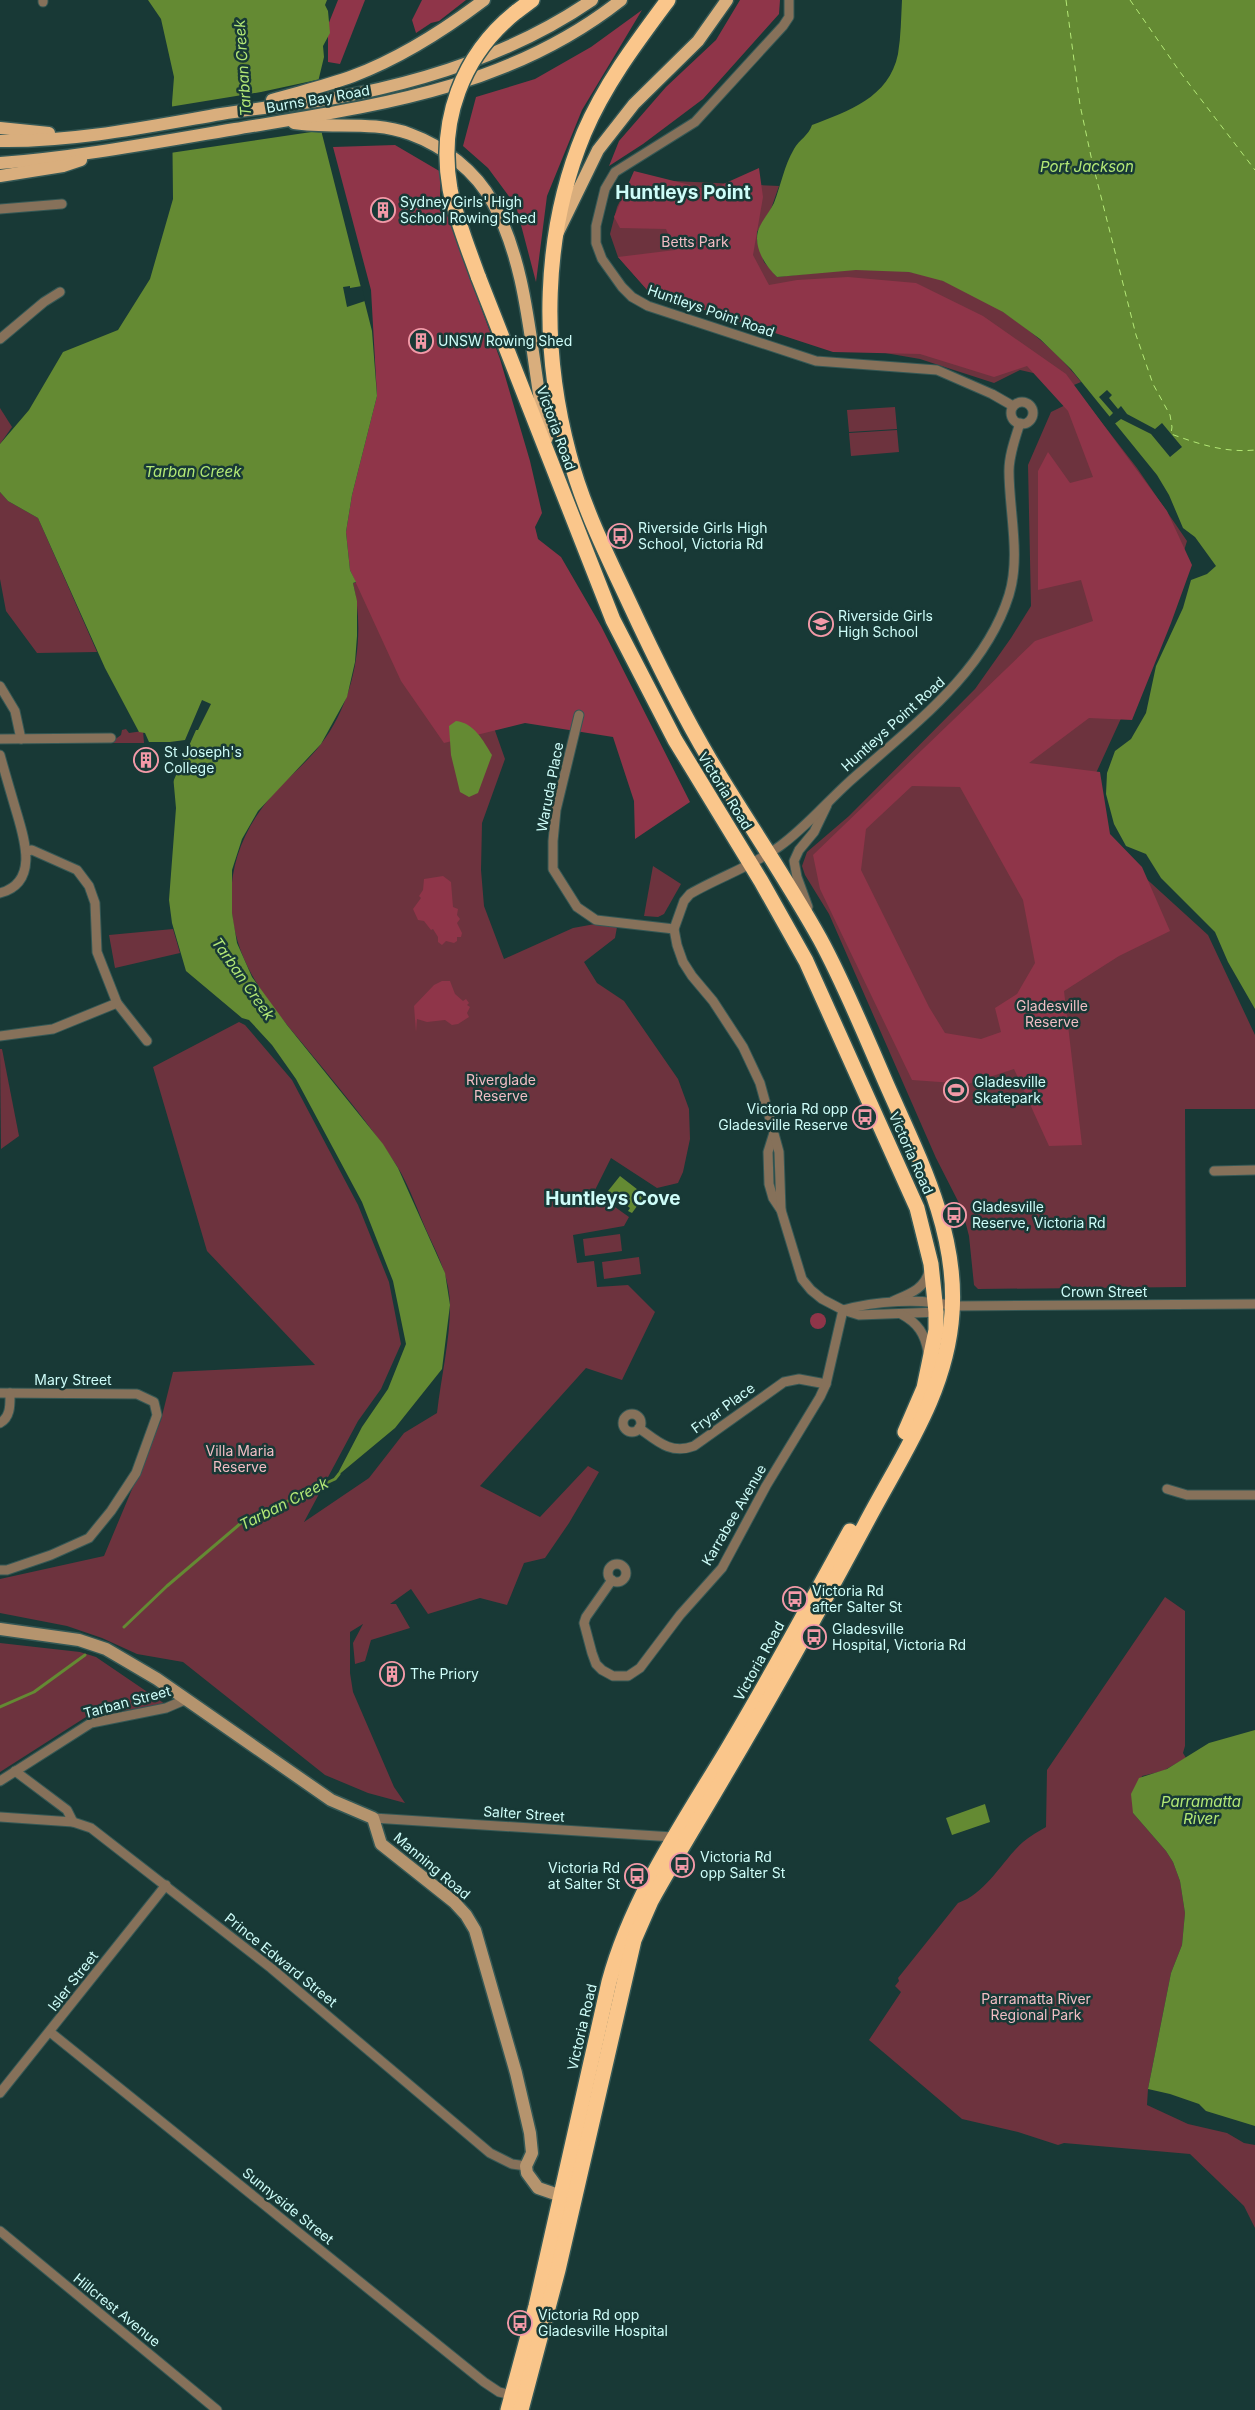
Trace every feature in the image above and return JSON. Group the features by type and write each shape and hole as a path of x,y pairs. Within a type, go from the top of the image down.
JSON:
{"highway":[{"name":"Victoria Road","path":"510,2403 568,2198 615,1959 634,1909 673,1838 727,1750 914,1414 929,1370 935,1307 927,1241 906,1181 806,961 750,863 675,740 613,620 564,498 530,402 478,276 450,189 447,155 449,123 457,92 471,62 491,35 532,0"},
{"name":"Victoria Road","path":"520,2410 568,2198 627,1962 643,1918 820,1608 924,1417 940,1381 946,1358 953,1306 949,1250 939,1210 901,1116 820,939 708,757 660,668 589,514 570,459 556,399 550,314 559,212 569,172 601,97 622,60 668,0"}],"main road":[{"path":"229,113 354,76 423,44 484,0"},
{"name":"Burns Bay Road","path":"0,141 63,140 330,99 428,75 478,59 531,36 592,0"},
{"name":"Burns Bay Road","path":"0,162 109,150 284,121 430,93 487,74 529,57 592,22 621,0"},
{"path":"557,235 598,150 634,104 698,40 727,0"},
{"path":"284,121 315,126 351,125 390,128 409,133 432,144 454,158 473,176 492,201 507,232 519,278 548,445 564,498"},
{"path":"0,128 42,133 106,134"},
{"path":"0,176 63,166 109,150"}],"street":[{"name":"Huntleys Point Road","path":"789,0 789,17 783,26 695,122 615,172 606,189 596,226 596,243 602,259 632,297 648,306 816,361 937,370 992,394 1014,406"},
{"path":"0,209 62,204"},
{"path":"0,339 44,302 60,292"},
{"path":"1024,402 1032,409 1030,419 1020,423 1014,420 1011,415 1014,406 1024,402"},
{"name":"Huntleys Point Road","path":"674,929 684,901 690,894 768,854 782,844 954,687 978,655 1009,594 1012,576 1009,470 1012,448 1020,423"},
{"path":"0,686 15,711 21,739"},
{"name":"Waruda Place","path":"579,715 556,810 553,842 554,869 577,907 596,920 674,929"},
{"path":"0,739 111,738"},
{"path":"0,756 29,850 22,878 11,888 0,892"},
{"path":"820,939 797,877 794,861 799,850 814,832 830,800"},
{"path":"29,850 77,870 89,886 95,903 97,952 117,1003 147,1041"},
{"path":"674,929 683,962 713,1000 739,1042 760,1083 779,1152 781,1210 802,1279 822,1299 843,1310 859,1315 900,1313 935,1307"},
{"path":"0,1036 52,1029 117,1003"},
{"path":"773,1135 768,1152 767,1172 773,1198 781,1210"},
{"path":"1214,1171 1255,1170"},
{"path":"888,1304 915,1291 926,1281 930,1261 927,1241"},
{"path":"843,1310 858,1306 888,1304 935,1307"},
{"name":"Crown Street","path":"935,1307 1255,1304"},
{"name":"Karrabee Avenue","path":"612,1580 589,1611 584,1623 596,1664 608,1674 621,1677 634,1673 640,1668 680,1615 722,1568 766,1486 826,1384 843,1310"},
{"path":"900,1313 909,1318 922,1332 926,1342 929,1370"},
{"name":"Fryar Place","path":"639,1428 668,1448 688,1449 784,1382 799,1379 826,1384"},
{"name":"Mary Street","path":"0,1393 137,1394 154,1402 157,1415 136,1473 111,1511 89,1538 51,1555 7,1570 0,1570"},
{"path":"0,1423 6,1420 9,1411 10,1393"},
{"path":"1167,1490 1187,1494 1255,1495"},
{"path":"0,1629 79,1640 99,1646 128,1661 187,1699 331,1800 373,1818"},
{"name":"Tarban Street","path":"0,1781 91,1723 166,1708 187,1699"},
{"path":"15,1771 67,1810 73,1822"},
{"name":"Prince Edward Street","path":"0,1817 73,1822 91,1828 271,1968 490,2153 512,2164 526,2166"},
{"name":"Salter Street","path":"373,1818 673,1838"},
{"name":"Manning Road","path":"373,1818 381,1844 454,1902 466,1915 474,1930 516,2073 530,2133 532,2153 526,2166"},
{"name":"Isler Street","path":"0,2093 166,1885"},
{"name":"Sunnyside Street","path":"50,2032 484,2382 499,2392 510,2403"},
{"path":"526,2166 531,2181 538,2188 568,2198"},
{"name":"Hillcrest Avenue","path":"0,2231 217,2410"}],"green space":[{"path":"338,0 365,0 340,64 328,62 328,25"},
{"path":"422,0 466,0 439,21 431,23 416,33 412,20"},
{"path":"740,0 780,0 779,14 703,99 643,144 609,166 619,141 666,87 716,40"},
{"path":"642,10 582,110 547,196 536,282 516,206 488,168 463,146 476,97 535,79 591,47"},
{"path":"395,145 441,172 440,196 500,359 530,461 542,513 535,527 538,539 561,557 601,626 690,802 635,839 634,801 613,737 525,723 444,743 401,681 350,570 346,532 352,495 377,396 371,290 333,147"},
{"path":"759,168 763,197 753,255 769,285 797,280 848,277 916,283 983,316 1066,374 1167,511 1192,565 1132,720 1089,718 1029,763 1100,772 1110,834 1142,867 1170,931 1119,956 1064,991 1082,1145 1049,1146 1014,1069 968,1084 912,1080 820,889 813,855 1035,641 1093,621 1081,580 1038,590 1038,471 1048,452 1070,483 1093,477 1068,411 1027,366 994,377 920,354 833,352 649,292 618,257 675,250 666,229 620,228 614,217 634,171 710,190","holes":["912,786 960,787 1023,900 1035,963 1017,994 995,1008 1001,1032 981,1039 945,1033 929,1007 861,870 866,829"]},
{"name":"Betts Park","path":"631,179 779,186 771,209 757,232 757,241 764,262 777,277 844,270 877,269 910,272 933,277 981,298 1027,329 1048,346 1081,382 1055,393 1042,375 1020,370 994,383 920,359 787,336 649,292 618,257 610,234 617,207"},
{"name":"Gladesville Reserve","path":"1082,397 1137,468 1187,541 1156,642 1086,795 1106,842 1208,935 1255,1035 1255,1109 1185,1109 1186,1287 978,1289 974,1285 969,1236 962,1209 936,1158 829,914 805,875 802,866 807,852 849,816 975,689 1031,606 1028,465 1051,412"},
{"path":"895,407 897,429 849,432 847,410"},
{"path":"0,408 12,427 0,444"},
{"path":"897,430 899,452 851,456 849,433"},
{"path":"0,492 8,501 38,518 97,652 37,653 6,611 0,579"},
{"name":"Riverglade Reserve","path":"360,582 481,691 505,759 482,823 481,870 484,906 504,959 573,928 595,924 617,927 615,938 584,962 597,983 624,1001 678,1079 689,1109 690,1139 683,1172 678,1183 657,1188 611,1158 594,1192 629,1217 624,1226 573,1235 577,1263 594,1261 597,1287 628,1285 655,1312 622,1380 586,1368 480,1486 540,1517 588,1466 599,1472 569,1523 545,1558 524,1563 507,1605 480,1598 428,1614 411,1589 390,1604 396,1604 410,1628 371,1640 365,1661 355,1664 353,1643 363,1624 350,1632 350,1673 353,1692 394,1787 405,1803 368,1793 325,1775 183,1662 137,1654 102,1638 67,1626 0,1613 0,1579 104,1556 161,1420 173,1372 315,1365 207,1251 153,1067 239,1022 245,1025 292,1080 358,1205 389,1282 401,1344 381,1389 358,1421 304,1522 369,1478 404,1433 437,1413 450,1319 450,1296 440,1260 397,1166 363,1119 279,1015 257,984 241,951 235,933 232,914 232,880 235,864 240,848 255,818 276,791 321,744 333,727 342,708 355,667 358,646 357,603 353,583"},
{"path":"126,729 129,733 143,731 144,743 110,743 121,735 122,730"},
{"path":"653,866 681,884 664,914 658,917 644,916"},
{"path":"443,876 451,882 453,907 458,909 457,915 460,919 457,923 462,933 461,937 457,937 457,941 454,943 446,941 442,945 438,942 438,937 433,929 431,930 424,921 418,920 413,909 421,898 419,896 423,890 424,879"},
{"path":"173,929 180,953 115,968 109,935"},
{"path":"442,981 450,981 455,994 463,1001 466,999 469,1003 467,1005 470,1007 467,1013 469,1017 458,1024 452,1025 445,1020 427,1022 417,1019 416,1032 414,1006 434,985"},
{"path":"0,1049 2,1049 19,1136 1,1149"},
{"path":"620,1234 622,1251 585,1256 583,1239"},
{"path":"639,1257 641,1274 604,1279 602,1262"},
{"path":"818,1313 824,1315 826,1321 824,1327 818,1329 812,1327 810,1321 812,1315"},
{"name":"Parramatta River Regional Park","path":"1165,1597 1185,1611 1185,1746 1183,1753 1186,1758 1163,1771 1142,1776 1133,1813 1166,1851 1173,1862 1180,1881 1185,1913 1182,1945 1171,1973 1148,2089 1147,2105 1188,2124 1227,2133 1244,2143 1255,2145 1255,2228 1244,2206 1190,2154 1064,2143 1058,2145 1018,2132 962,2119 869,2040 901,1992 895,1986 899,1981 898,1978 958,1903 968,1899 977,1892 1023,1842 1046,1827 1047,1770"},
{"path":"0,1643 80,1652 96,1657 165,1704 86,1717 0,1772"}],"water":[{"name":"Tarban Creek","path":"148,0 327,0 325,5 328,11 330,33 323,46 324,57 318,82 322,134 372,331 377,396 352,495 346,532 350,570 356,582 353,583 357,601 355,662 347,697 321,744 258,811 242,839 232,870 232,913 237,943 252,977 287,1025 383,1144 398,1168 445,1273 450,1305 442,1369 395,1428 336,1477 362,1427 388,1389 406,1344 393,1281 362,1202 296,1079 272,1045 249,1020 242,1018 186,971 172,923 169,900 176,808 170,742 149,742 145,733 139,732 105,668 38,518 8,501 0,492 0,444 29,410 63,352 118,330 150,279 173,199 172,103 174,77 161,19"},
{"name":"Port Jackson","path":"902,0 1255,0 1255,1009 1228,962 1215,932 1161,878 1146,854 1126,846 1114,824 1106,794 1107,773 1115,751 1131,739 1146,713 1156,666 1183,608 1191,580 1207,574 1216,566 1195,537 1183,528 1169,495 1157,475 1071,369 1040,339 1003,312 943,281 909,272 856,270 777,277 760,253 757,239 758,233 774,203 788,162 796,146 809,132 812,125 853,108 865,101 886,82 898,54"},
{"path":"456,721 462,722 473,729 492,755 478,793 469,797 460,792 451,755 449,726"},
{"path":"620,1176 646,1194 632,1213 628,1211 630,1208 608,1191"},
{"name":"Parramatta River","path":"1255,1730 1255,2126 1206,2111 1199,2104 1148,2089 1171,1973 1182,1945 1185,1913 1180,1881 1173,1862 1166,1851 1133,1813 1131,1794 1139,1778 1167,1769 1209,1743"},
{"path":"985,1804 990,1822 952,1835 946,1818"}],"pier":[{"path":"321,79 322,114 318,131 170,153 169,107 261,92"},
{"path":"350,286 350,288 362,286 365,301 347,307 343,287"},
{"path":"1107,390 1112,395 1109,398 1118,409 1121,406 1127,414 1155,429 1162,423 1182,447 1170,457 1151,434 1121,419 1113,425 1108,418 1113,413 1099,397"},
{"path":"202,700 211,704 198,730 196,730 173,782 170,742 185,740"}],"waterway":[{"name":"Tarban Creek","path":"124,1627 167,1586 241,1523 335,1479 339,1474"},
{"name":"Tarban Creek","path":"0,1707 34,1692 85,1655"}],"ferry route":[{"path":"1066,0 1080,105 1092,161 1136,335 1153,384 1170,415 1171,434 1223,449 1255,450"},
{"path":"1130,0 1180,72 1255,170"}],"place":[{"name":"Sydney Girls' High School Rowing Shed","path":"383,210"},
{"name":"UNSW Rowing Shed","path":"421,341"},
{"name":"Riverside Girls High School, Victoria Rd","path":"620,536"},
{"name":"Riverside Girls High School","path":"821,624"},
{"name":"St Joseph's College","path":"146,760"},
{"name":"Gladesville Skatepark","path":"956,1090"},
{"name":"Victoria Rd opp Gladesville Reserve","path":"865,1117"},
{"name":"Gladesville Reserve, Victoria Rd","path":"954,1215"},
{"name":"Victoria Rd after Salter St","path":"795,1599"},
{"name":"Gladesville Hospital, Victoria Rd","path":"814,1637"},
{"name":"The Priory","path":"392,1674"},
{"name":"Victoria Rd opp Salter St","path":"682,1865"},
{"name":"Victoria Rd at Salter St","path":"637,1876"},
{"name":"Victoria Rd opp Gladesville Hospital","path":"520,2323"}],"district":[{"name":"Huntleys Point","path":"683,192"},
{"name":"Huntleys Cove","path":"613,1198"}],"park label":[{"name":"Villa Maria Reserve","path":"240,1459"}]}
